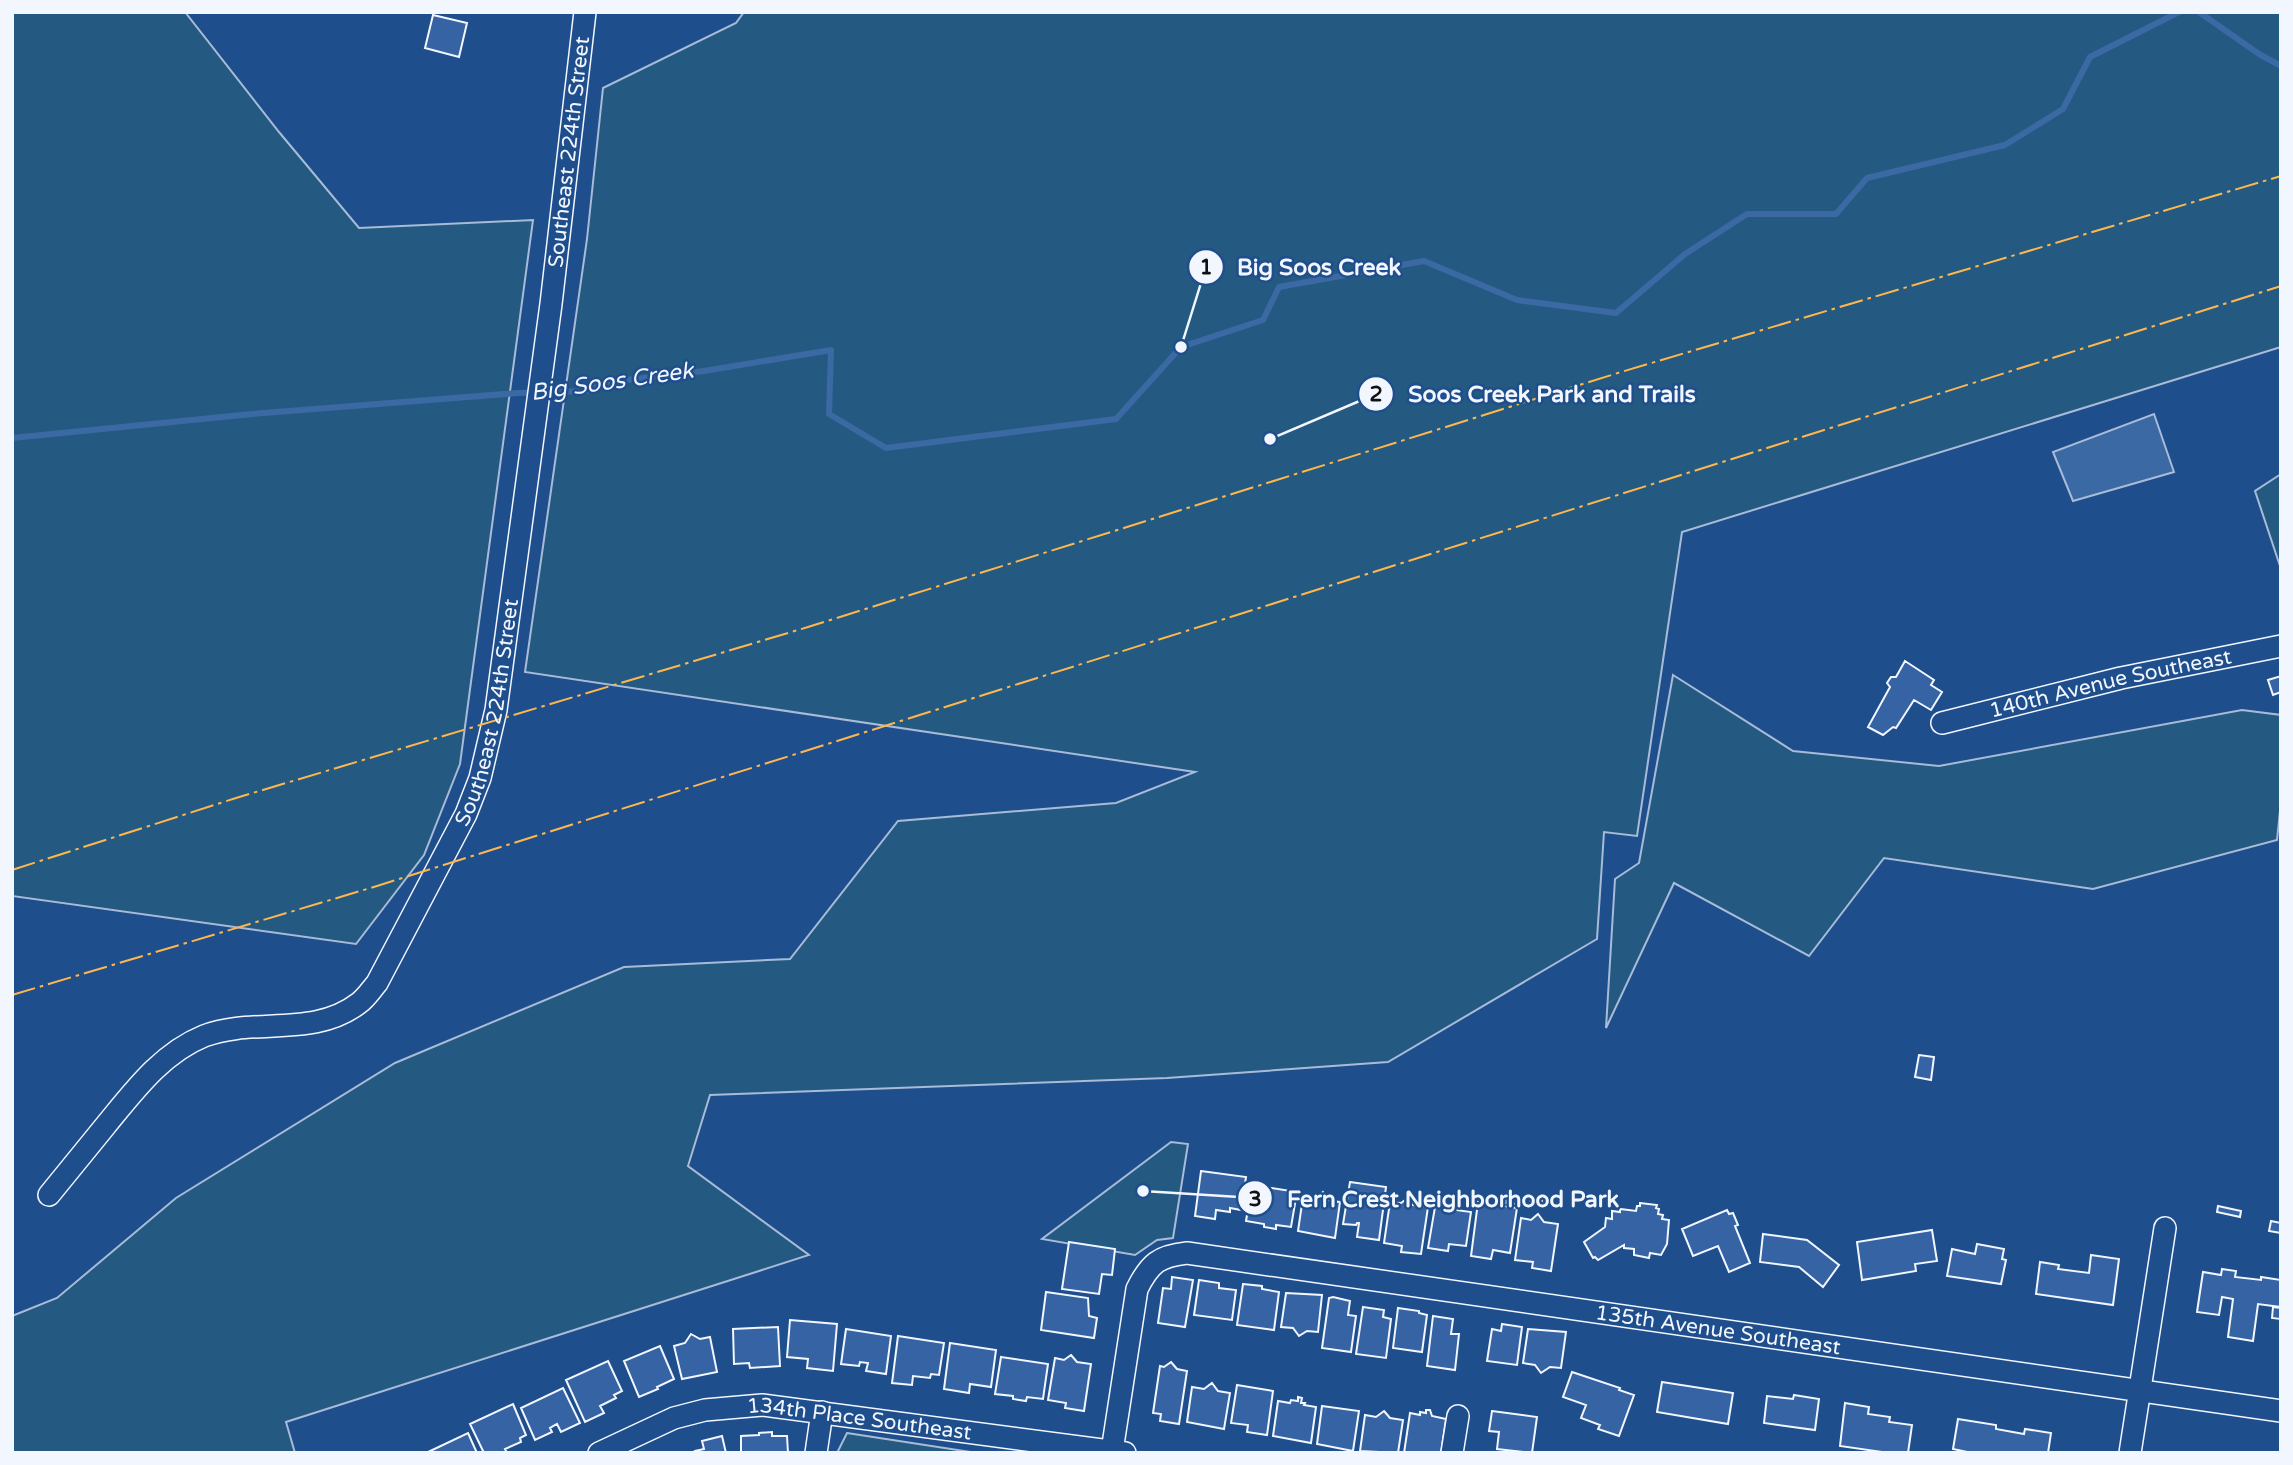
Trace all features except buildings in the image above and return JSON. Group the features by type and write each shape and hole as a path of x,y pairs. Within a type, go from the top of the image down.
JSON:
{"street":[{"name":"Southeast 224th Street","path":"48,1195 144,1079 181,1049 204,1036 237,1028 314,1023 338,1016 360,1002 377,983 466,814 480,778 496,710 504,660 551,304 585,12"},
{"name":"140th Avenue Southeast","path":"1942,723 2121,678 2281,646"},
{"path":"2130,1453 2165,1228"},
{"name":"135th Avenue Southeast","path":"1119,1452 1138,1289 1144,1275 1157,1261 1168,1255 1187,1253 2281,1410"},
{"name":"134th Place Southeast","path":"599,1453 674,1418 705,1410 762,1405 1119,1452"},
{"path":"816,1453 822,1412"},
{"path":"1452,1453 1458,1416"}],"shaded area":[{"path":"12,12 185,12 359,228 533,220 460,764 424,855 356,944 12,896"},
{"path":"744,12 2281,12 2281,347 1682,532 1637,836 1604,832 1597,939 1388,1062 1167,1078 710,1095 688,1166 809,1255 286,1422 295,1453 12,1453 12,1316 57,1298 176,1198 395,1063 624,967 790,959 898,821 1116,803 1195,772 525,672 587,239 603,88 736,23"},
{"path":"2154,414 2174,472 2073,501 2053,452"},
{"path":"2281,474 2281,569 2255,491"},
{"path":"1673,675 1793,751 1939,766 2242,710 2281,715 2281,801 2277,840 2093,889 1884,858 1809,956 1674,883 1606,1028 1615,879 1639,863"},
{"path":"1171,1142 1188,1144 1173,1238 1157,1240 1135,1255 1042,1239"},
{"path":"847,1433 977,1453 837,1453"}],"waterway":[{"name":"Big Soos Creek","path":"12,438 252,414 518,393 587,391 609,382 704,371 831,350 829,414 886,448 1116,419 1181,347 1263,320 1279,287 1424,261 1517,300 1616,313 1685,254 1747,214 1836,214 1867,178 2005,145 2063,109 2090,57 2179,12"},
{"name":"Big Soos Creek","path":"2199,12 2281,66"}],"power":[{"path":"12,870 236,798 808,627 1621,372 2281,176"},
{"path":"12,995 377,886 2281,286"}],"place":[{"name":"Big Soos Creek","path":"1181,347"},
{"name":"Soos Creek Park and Trails","path":"1270,439"},
{"name":"Fern Crest Neighborhood Park","path":"1143,1191"}]}
